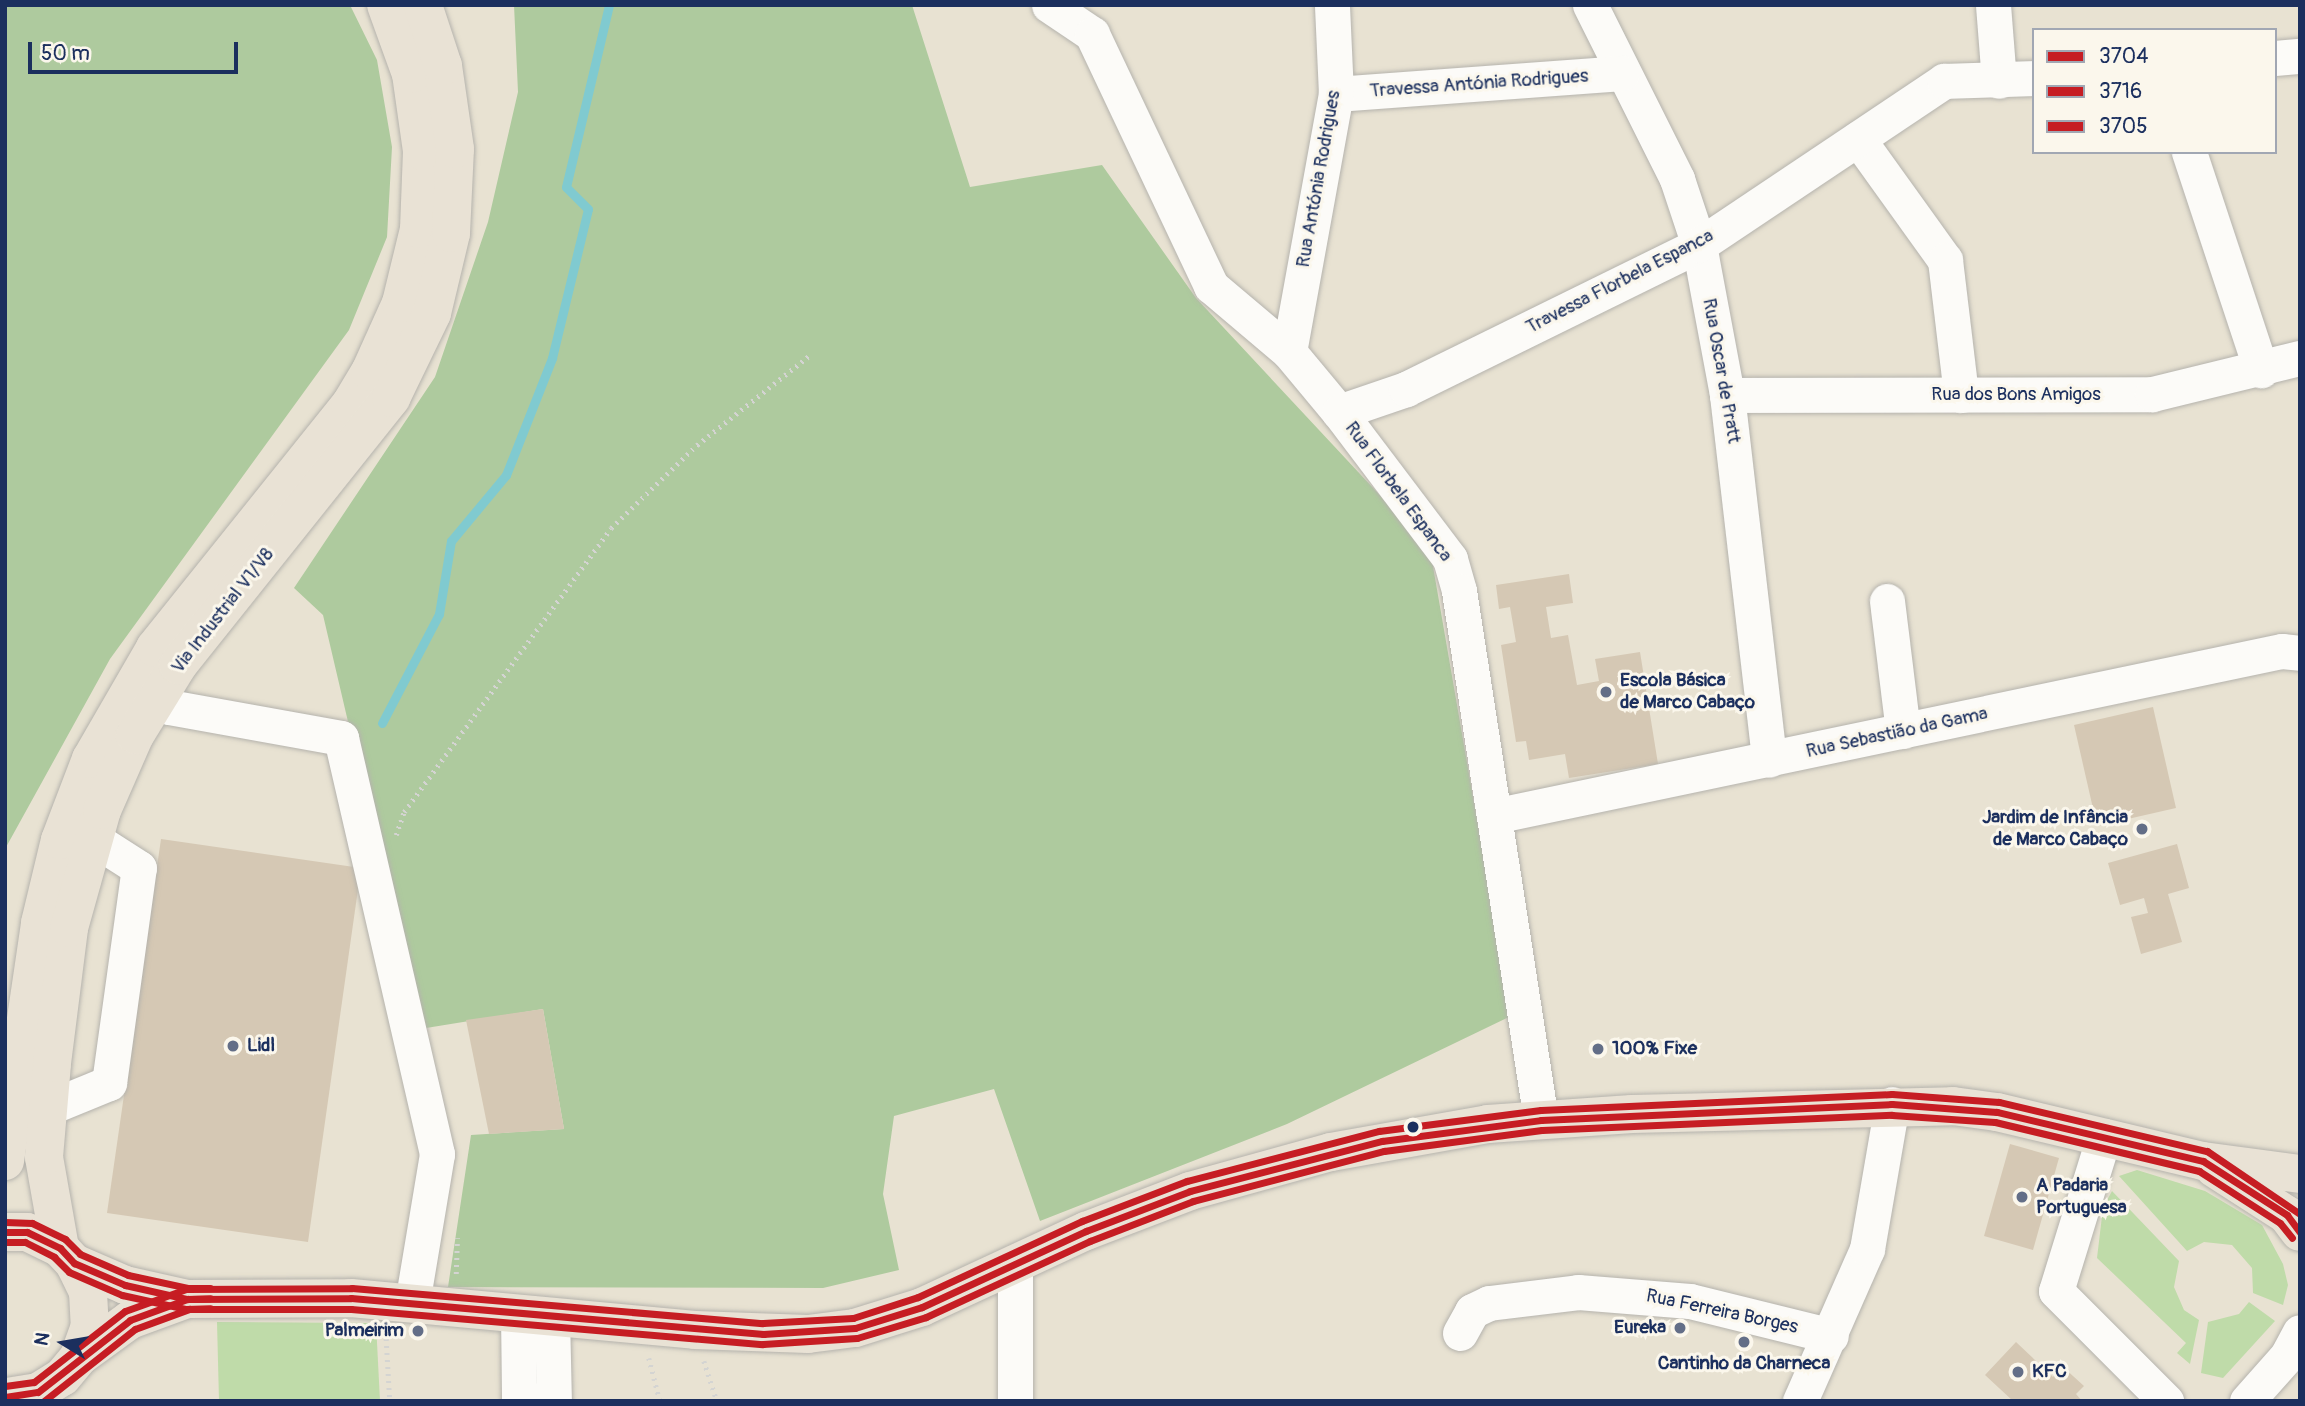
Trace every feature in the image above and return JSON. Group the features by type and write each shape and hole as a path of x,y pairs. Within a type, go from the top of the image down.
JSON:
{"main road":[{"name":"Via Industrial V1/V8","path":"5,1161 40,923 60,840 91,760 155,648 350,405 376,361 401,303 419,229 422,151 411,75 386,5"},
{"name":"Via Industrial V1/V8","path":"61,1378 90,1326 88,1292 67,1256 44,1157 69,928 92,838 118,772 156,699 224,604 391,398 432,313 451,233 455,149 443,66 423,5"},
{"path":"5,1232 27,1232 125,1285 187,1299 398,1302 763,1334 855,1328 922,1307 1142,1208 1285,1164 1440,1130 1541,1120 1892,1104 1997,1112 2203,1161 2300,1174"},
{"path":"2203,1161 2287,1215 2300,1232"},
{"path":"5,1397 38,1392 61,1378 130,1320 187,1299"}],"street":[{"name":"Rua Florbela Espanca","path":"1049,5 1092,34 1211,286 1289,352 1339,412 1450,559 1494,816 1541,1120"},
{"name":"Rua Antónia Rodrigues","path":"1289,352 1336,94 1332,5"},
{"name":"Rua Oscar de Pratt","path":"1590,5 1677,179 1699,245 1727,395 1754,602 1769,760"},
{"path":"1993,5 1998,81"},
{"path":"2277,58 2300,56"},
{"name":"Travessa Antónia Rodrigues","path":"1336,94 1622,73"},
{"name":"Travessa Florbela Espanca","path":"1339,412 1406,389 1699,245 1944,81 2032,78"},
{"path":"1858,139 1945,260 1961,395"},
{"path":"2190,154 2260,370"},
{"name":"Rua dos Bons Amigos","path":"1727,395 2152,394 2260,370 2300,358"},
{"path":"1887,601 1903,731"},
{"name":"Rua Sebastião da Gama","path":"1494,816 2282,651 2300,653"},
{"path":"156,699 169,707 341,738 437,1154 398,1302"},
{"path":"48,1108 110,1083 146,878 139,868 92,838"},
{"path":"1800,1401 1831,1336 1867,1249 1892,1104"},
{"path":"2104,1136 2056,1291 2166,1401"},
{"path":"1015,1264 1015,1401"},
{"name":"Rua Ferreira Borges","path":"1460,1333 1472,1311 1489,1303 1578,1292 1690,1301 1831,1336"},
{"path":"535,1314 519,1400 544,1401"},
{"path":"535,1314 554,1401"},
{"path":"2247,1401 2287,1356 2300,1332"}],"path":[{"path":"392,846 404,813 611,528 697,445 810,355"},
{"path":"456,1307 457,1229"},
{"path":"390,1401 398,1302"},
{"path":"640,1325 660,1401"}],"green space":[{"path":"5,5 350,5 377,60 392,147 387,237 349,330 110,659 5,849"},
{"path":"514,5 912,5 970,187 1102,165 1196,298 1430,549 1511,1016 1287,1124 1040,1221 994,1089 894,1116 883,1194 899,1270 823,1288 448,1287 471,1135 564,1129 543,1009 420,1029 323,615 294,588 435,377 488,222 518,92"},
{"path":"2137,1170 2205,1191 2262,1225 2283,1264 2288,1285 2283,1305 2253,1293 2252,1268 2232,1245 2204,1242 2187,1251 2119,1176"},
{"path":"2112,1191 2179,1261 2174,1287 2184,1310 2199,1320 2190,1364 2177,1353 2186,1343 2097,1258 2103,1208"},
{"path":"2249,1302 2275,1321 2223,1378 2201,1373 2208,1322 2239,1314"},
{"path":"217,1322 376,1323 380,1401 219,1401"}],"building":[{"path":"1569,574 1573,603 1546,607 1551,638 1568,635 1577,685 1599,681 1595,659 1640,652 1658,764 1569,778 1565,754 1529,760 1526,741 1516,742 1501,645 1516,642 1510,607 1499,609 1496,585"},
{"path":"2153,707 2176,808 2097,826 2074,725"},
{"name":"Lidl","path":"161,839 361,868 308,1242 107,1213"},
{"path":"2177,844 2189,888 2168,894 2182,942 2141,954 2131,917 2148,913 2144,898 2120,905 2108,863"},
{"path":"543,1009 564,1129 489,1134 466,1020"},
{"name":"A Padaria Portuguesa","path":"2010,1144 2059,1158 2033,1250 1984,1236"},
{"name":"KFC","path":"2016,1342 2053,1377 2062,1366 2084,1386 2076,1394 2082,1401 2013,1401 1985,1375"}],"waterway":[{"path":"382,723 439,614 451,541 506,475 552,358 588,209 566,187 609,5"}],"transit line":[{"name":"3705","path":"5,1386 34,1382 125,1311 186,1289 352,1288 763,1323 853,1318 918,1297 1082,1221 1187,1181 1379,1131 1541,1110 1892,1094 1999,1102 2207,1151 2300,1214"},
{"name":"3704","path":"5,1397 38,1392 130,1320 187,1299 351,1298 763,1334 855,1328 922,1307 1086,1231 1190,1191 1382,1141 1541,1120 1892,1104 1997,1112 2203,1161 2287,1215 2300,1232"},
{"name":"3716","path":"44,1401 135,1329 189,1309 351,1309 763,1344 857,1338 926,1317 1090,1241 1193,1201 1384,1151 1542,1130 1892,1115 1995,1122 2199,1171 2280,1223 2292,1238"},
{"name":"3705","path":"5,1222 32,1223 65,1239 80,1254 128,1275 188,1288 210,1288"},
{"name":"3704","path":"5,1232 27,1232 60,1248 74,1263 125,1285 187,1299 210,1298"},
{"name":"3716","path":"5,1242 25,1242 54,1257 69,1272 122,1295 186,1309 210,1308"}],"place":[{"name":"Escola Básica de Marco Cabaço","path":"1606,692"},
{"name":"Jardim de Infância de Marco Cabaço","path":"2142,829"},
{"name":"Lidl","path":"233,1046"},
{"name":"100% Fixe","path":"1598,1049"},
{"name":"A Padaria Portuguesa","path":"2022,1197"},
{"name":"Eureka","path":"1680,1328"},
{"name":"Palmeirim","path":"418,1331"},
{"name":"Cantinho da Charneca","path":"1744,1342"},
{"name":"KFC","path":"2018,1372"}]}
